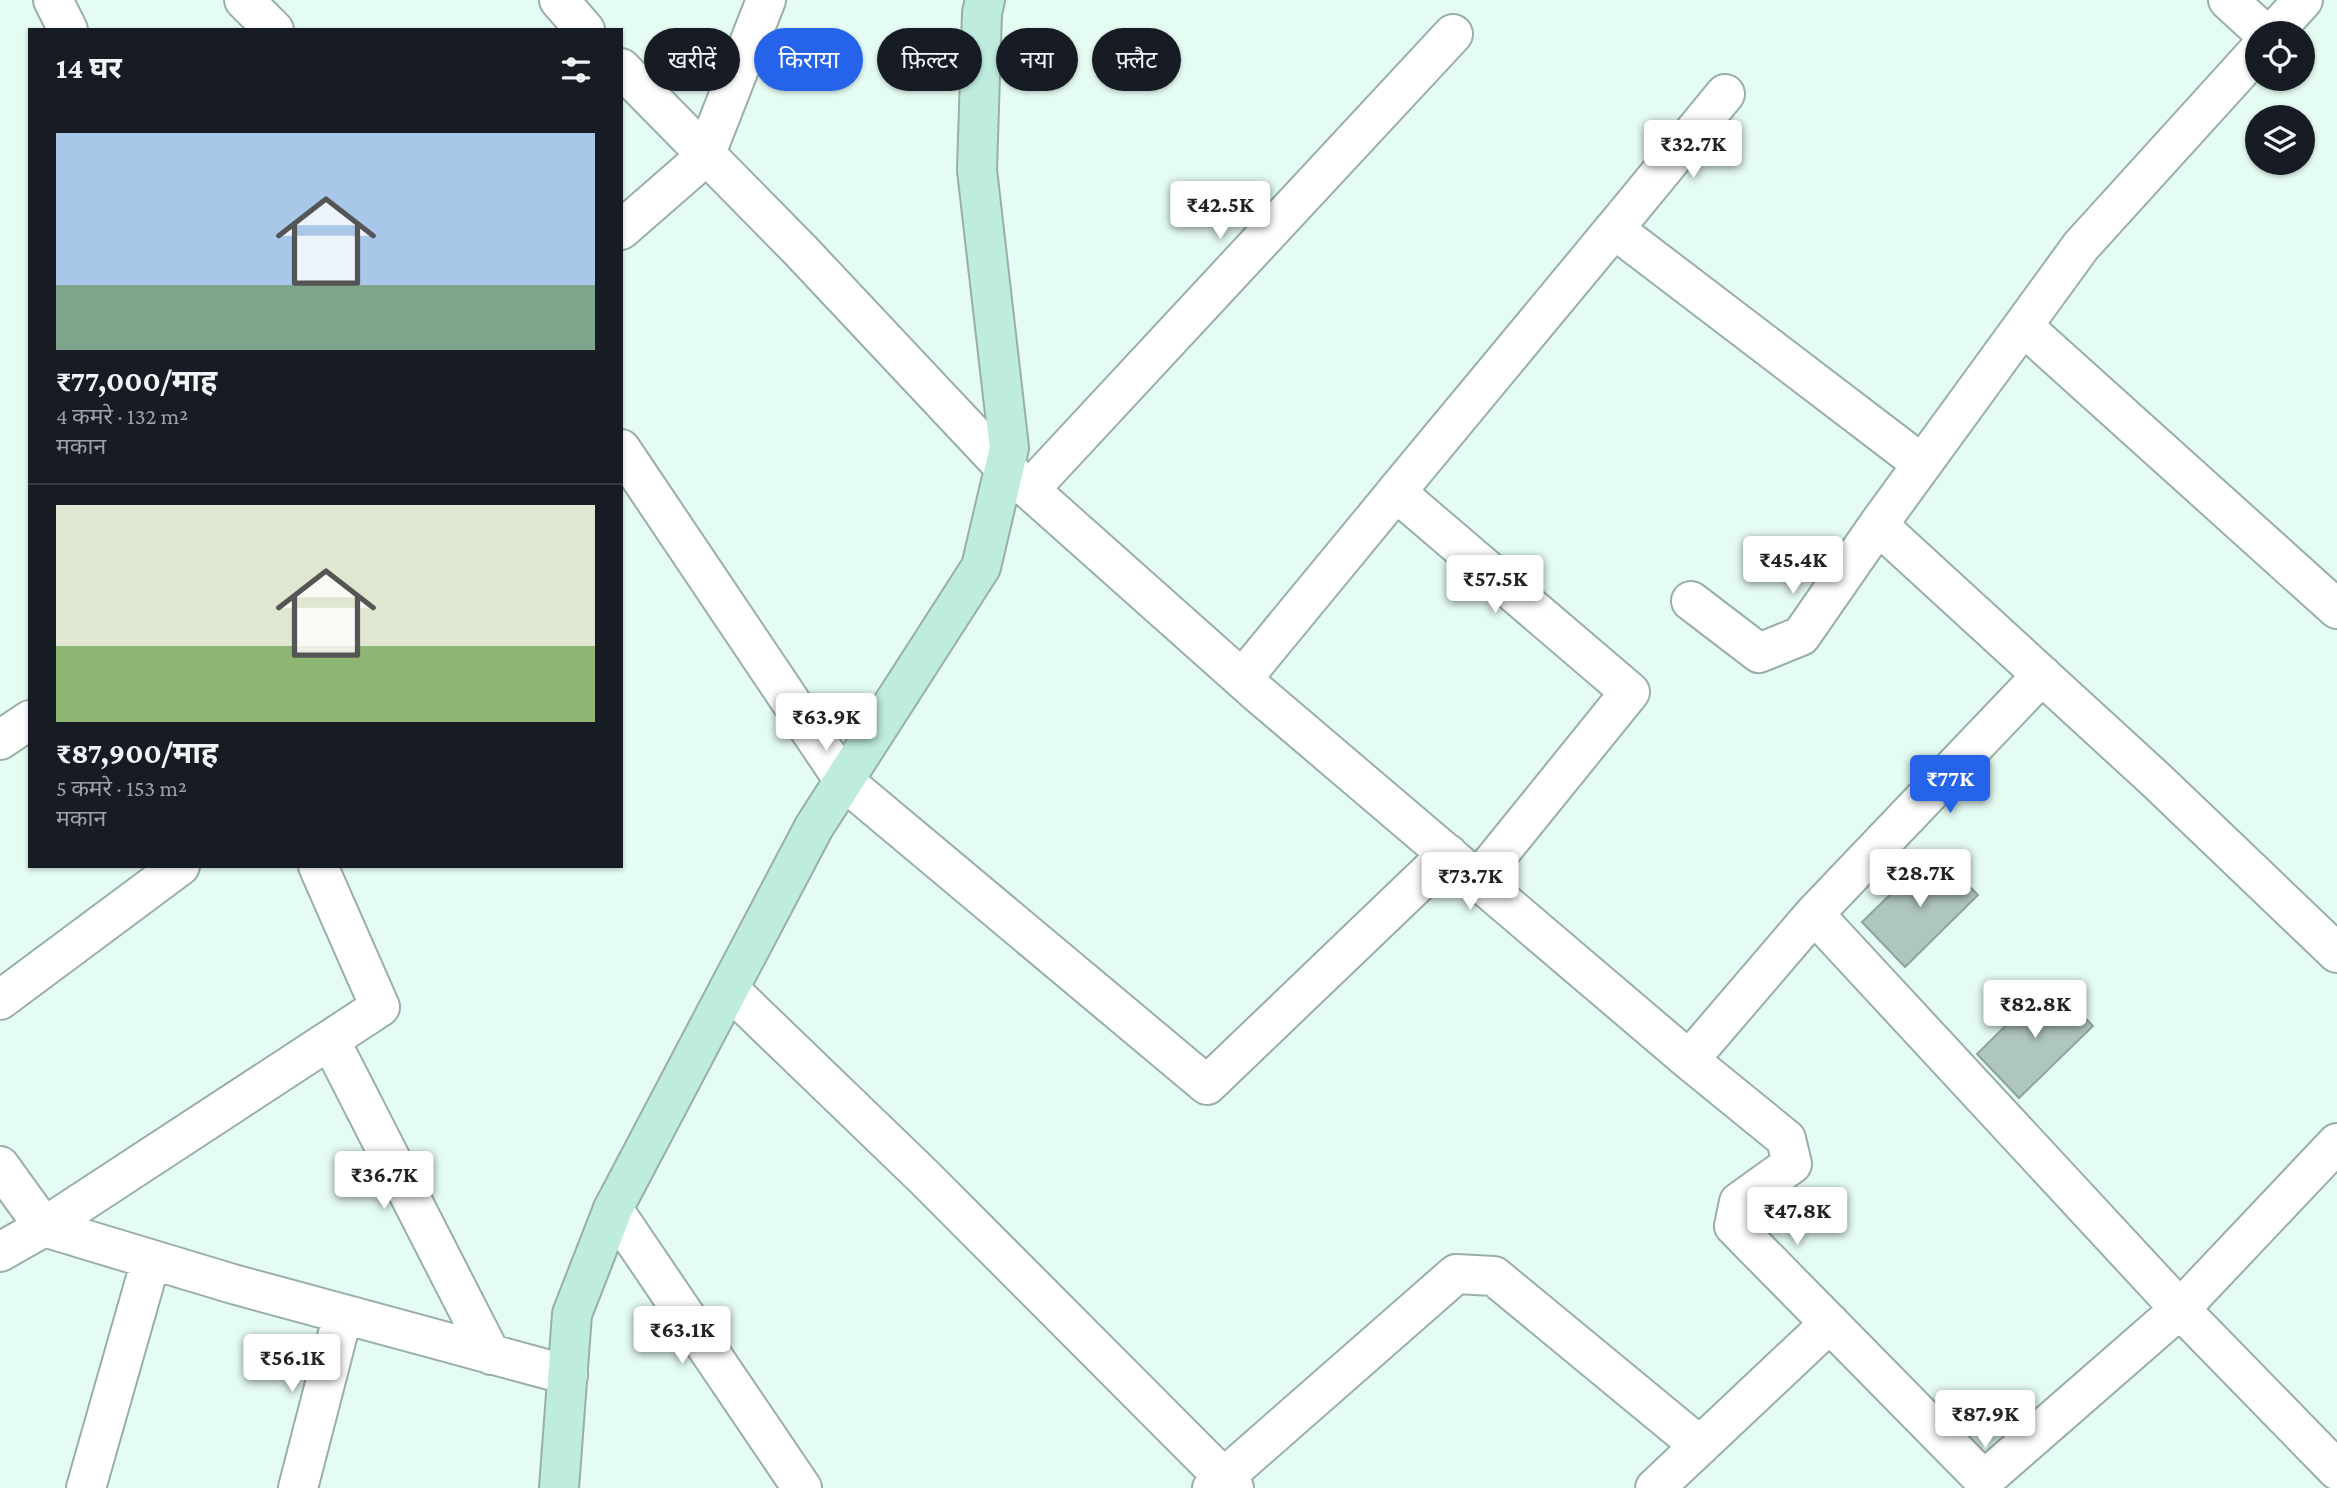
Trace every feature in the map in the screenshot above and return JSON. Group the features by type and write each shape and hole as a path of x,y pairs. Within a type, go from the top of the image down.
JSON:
{"street":[{"path":"53,0 67,28"},
{"path":"244,0 272,28"},
{"path":"559,0 584,28"},
{"path":"623,228 707,155 766,0"},
{"path":"985,0 982,13 976,170 1009,448 1017,478"},
{"path":"2228,0 2251,21"},
{"path":"2284,21 2303,0"},
{"path":"559,1488 572,1314 613,1209 814,827 981,567 1017,478 1453,34"},
{"path":"1691,601 1759,653 1801,636 1878,525 2081,246 2245,65"},
{"path":"623,70 1017,478 1242,679 1689,1060 1786,1139 1792,1164 1739,1202 1734,1226 1984,1485 2180,1309 2337,1143"},
{"path":"1242,679 1725,94"},
{"path":"1614,229 1922,464"},
{"path":"2023,326 2337,608"},
{"path":"623,452 844,781 1207,1085 1448,854"},
{"path":"1396,492 1630,692 1478,880"},
{"path":"1878,525 2042,675 2337,953"},
{"path":"1689,1060 1814,914 2042,675"},
{"path":"0,740 28,721"},
{"path":"0,1000 177,868"},
{"path":"0,1252 44,1227 380,1007 319,868"},
{"path":"1814,914 2180,1309 2337,1470"},
{"path":"729,989 1224,1485 1456,1274 1494,1276 1700,1446"},
{"path":"330,1040 491,1355"},
{"path":"0,1166 44,1227 151,1260 568,1375"},
{"path":"613,1209 802,1488"},
{"path":"86,1488 151,1260"},
{"path":"298,1488 343,1314"},
{"path":"1655,1488 1830,1323"}],"building":[{"path":"1935,851 1978,895 1905,967 1862,922"},
{"path":"2050,982 2093,1026 2019,1098 1977,1054"}]}
